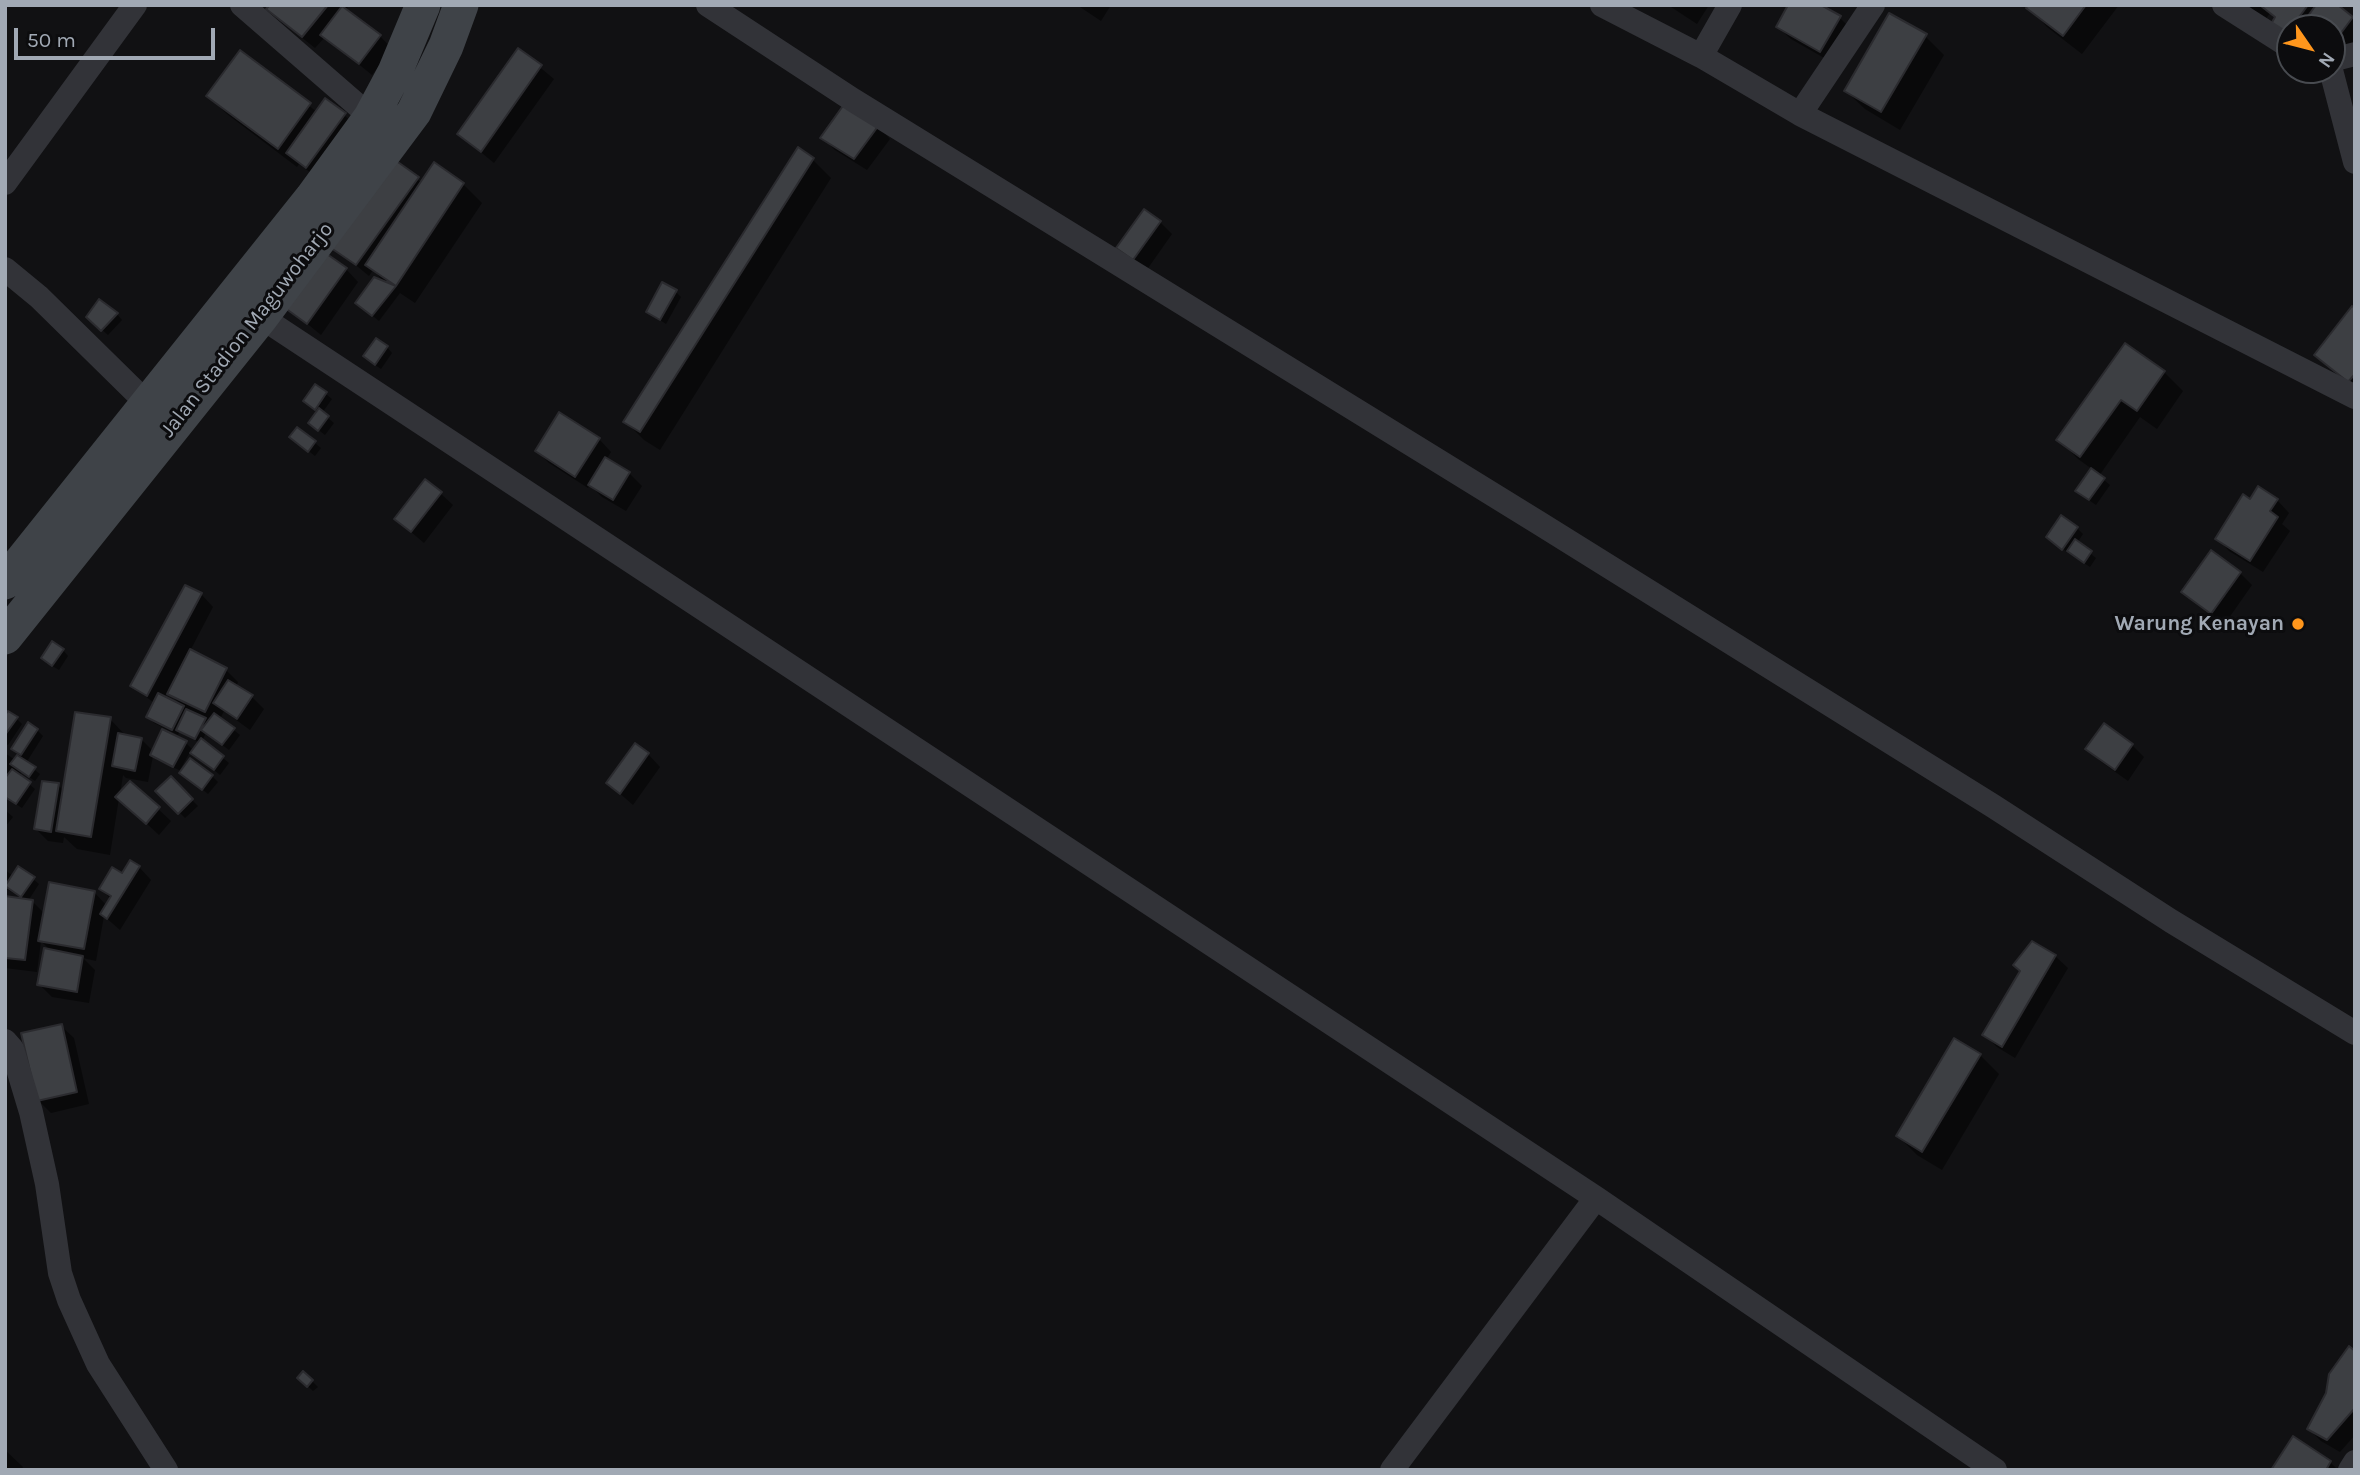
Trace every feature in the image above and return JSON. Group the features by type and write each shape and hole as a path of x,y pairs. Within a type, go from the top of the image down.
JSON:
{"main road":[{"name":"Jalan Stadion Maguwoharjo","path":"5,637 371,117 395,72 423,5"},
{"name":"Jalan Stadion Maguwoharjo","path":"5,582 159,415 261,317 414,112 446,46 461,5"}],"street":[{"path":"5,183 135,5"},
{"path":"242,5 371,117"},
{"path":"708,5 853,100 1516,508 1993,806 2171,921 2355,1033"},
{"path":"1602,5 1702,56 1800,114 2355,397"},
{"path":"1702,56 1730,5"},
{"path":"1800,114 1872,5"},
{"path":"2224,5 2276,38"},
{"path":"2334,84 2355,162"},
{"path":"5,269 39,297 159,415"},
{"path":"261,317 1596,1198 1995,1470"},
{"path":"5,1041 12,1049 31,1112 47,1184 56,1254 69,1300 98,1364 166,1470"},
{"path":"1392,1470 1596,1198"},
{"path":"2350,1470 2355,1462"}],"building":[{"path":"270,5 328,5 302,37 266,9"},
{"path":"1788,5 1821,5 1841,16 1820,52 1776,27"},
{"path":"2028,5 2086,5 2063,36 2026,8"},
{"path":"2308,5 2301,14 2276,14 2276,28 2271,24 2275,17 2261,6"},
{"path":"2316,5 2338,5 2353,17 2346,26 2346,14 2309,14"},
{"path":"342,6 381,35 359,64 320,35"},
{"path":"1889,13 1927,34 1881,112 1844,91"},
{"path":"518,48 542,65 481,152 457,134"},
{"path":"240,50 311,103 278,149 206,96"},
{"path":"325,98 346,113 306,168 286,153"},
{"path":"845,103 879,125 854,159 820,138"},
{"path":"798,147 814,158 640,432 623,422"},
{"path":"395,160 419,177 356,265 331,248"},
{"path":"434,162 464,183 396,286 365,265"},
{"path":"1144,209 1161,221 1133,260 1116,248"},
{"path":"324,252 347,268 307,324 285,308"},
{"path":"374,277 396,286 372,316 355,303"},
{"path":"662,282 677,290 660,320 646,312"},
{"path":"99,299 118,313 101,331 86,317"},
{"path":"2352,306 2355,308 2355,374 2348,382 2314,355"},
{"path":"376,338 388,346 375,365 363,356"},
{"path":"2125,343 2165,371 2137,411 2121,400 2080,457 2056,440"},
{"path":"315,384 327,392 315,410 303,401"},
{"path":"319,408 329,416 318,431 308,423"},
{"path":"559,412 600,438 575,477 535,451"},
{"path":"297,427 316,441 308,452 289,437"},
{"path":"605,457 630,472 613,500 588,485"},
{"path":"2091,468 2105,478 2089,500 2075,491"},
{"path":"425,479 442,492 411,532 394,519"},
{"path":"2258,486 2278,499 2270,511 2278,517 2250,561 2215,539 2243,494 2250,499"},
{"path":"2061,515 2078,527 2062,550 2046,537"},
{"path":"2075,539 2092,551 2084,563 2067,551"},
{"path":"2211,550 2241,572 2211,614 2181,592"},
{"path":"185,585 202,593 147,696 130,686"},
{"path":"52,641 64,649 52,666 41,658"},
{"path":"190,649 227,668 205,712 167,694"},
{"path":"228,680 253,695 237,719 213,703"},
{"path":"158,693 184,706 172,730 146,717"},
{"path":"186,709 206,718 195,739 176,730"},
{"path":"8,711 18,717 5,735 5,715"},
{"path":"75,712 111,717 91,837 56,831"},
{"path":"214,713 235,728 222,745 201,730"},
{"path":"28,722 38,729 21,755 11,749"},
{"path":"2104,723 2133,744 2115,770 2085,749"},
{"path":"162,729 187,741 173,767 150,755"},
{"path":"118,733 142,738 135,771 112,766"},
{"path":"201,738 224,756 214,770 190,753"},
{"path":"635,743 649,753 620,794 606,783"},
{"path":"17,755 36,767 29,777 10,764"},
{"path":"190,758 213,775 202,790 179,773"},
{"path":"12,769 31,782 16,804 5,797 5,778"},
{"path":"171,776 193,799 178,814 155,791"},
{"path":"42,781 59,783 51,832 34,829"},
{"path":"130,781 160,807 146,824 115,797"},
{"path":"130,860 140,866 107,919 100,914 111,896 99,889 112,867 122,873"},
{"path":"18,866 35,877 21,897 5,886"},
{"path":"49,882 95,891 84,949 38,941"},
{"path":"5,896 33,900 25,960 5,958"},
{"path":"2032,941 2056,955 2002,1047 1982,1035 2020,971 2013,965"},
{"path":"44,948 83,956 77,992 37,985"},
{"path":"62,1024 77,1092 37,1101 21,1033"},
{"path":"1954,1038 1981,1054 1922,1152 1896,1136"},
{"path":"2349,1346 2355,1351 2355,1408 2327,1440 2307,1429 2326,1393 2329,1374"},
{"path":"303,1371 313,1380 307,1387 297,1378"},
{"path":"2293,1436 2331,1461 2326,1470 2271,1470"}],"place":[{"name":"Warung Kenayan","path":"2298,624"}]}
